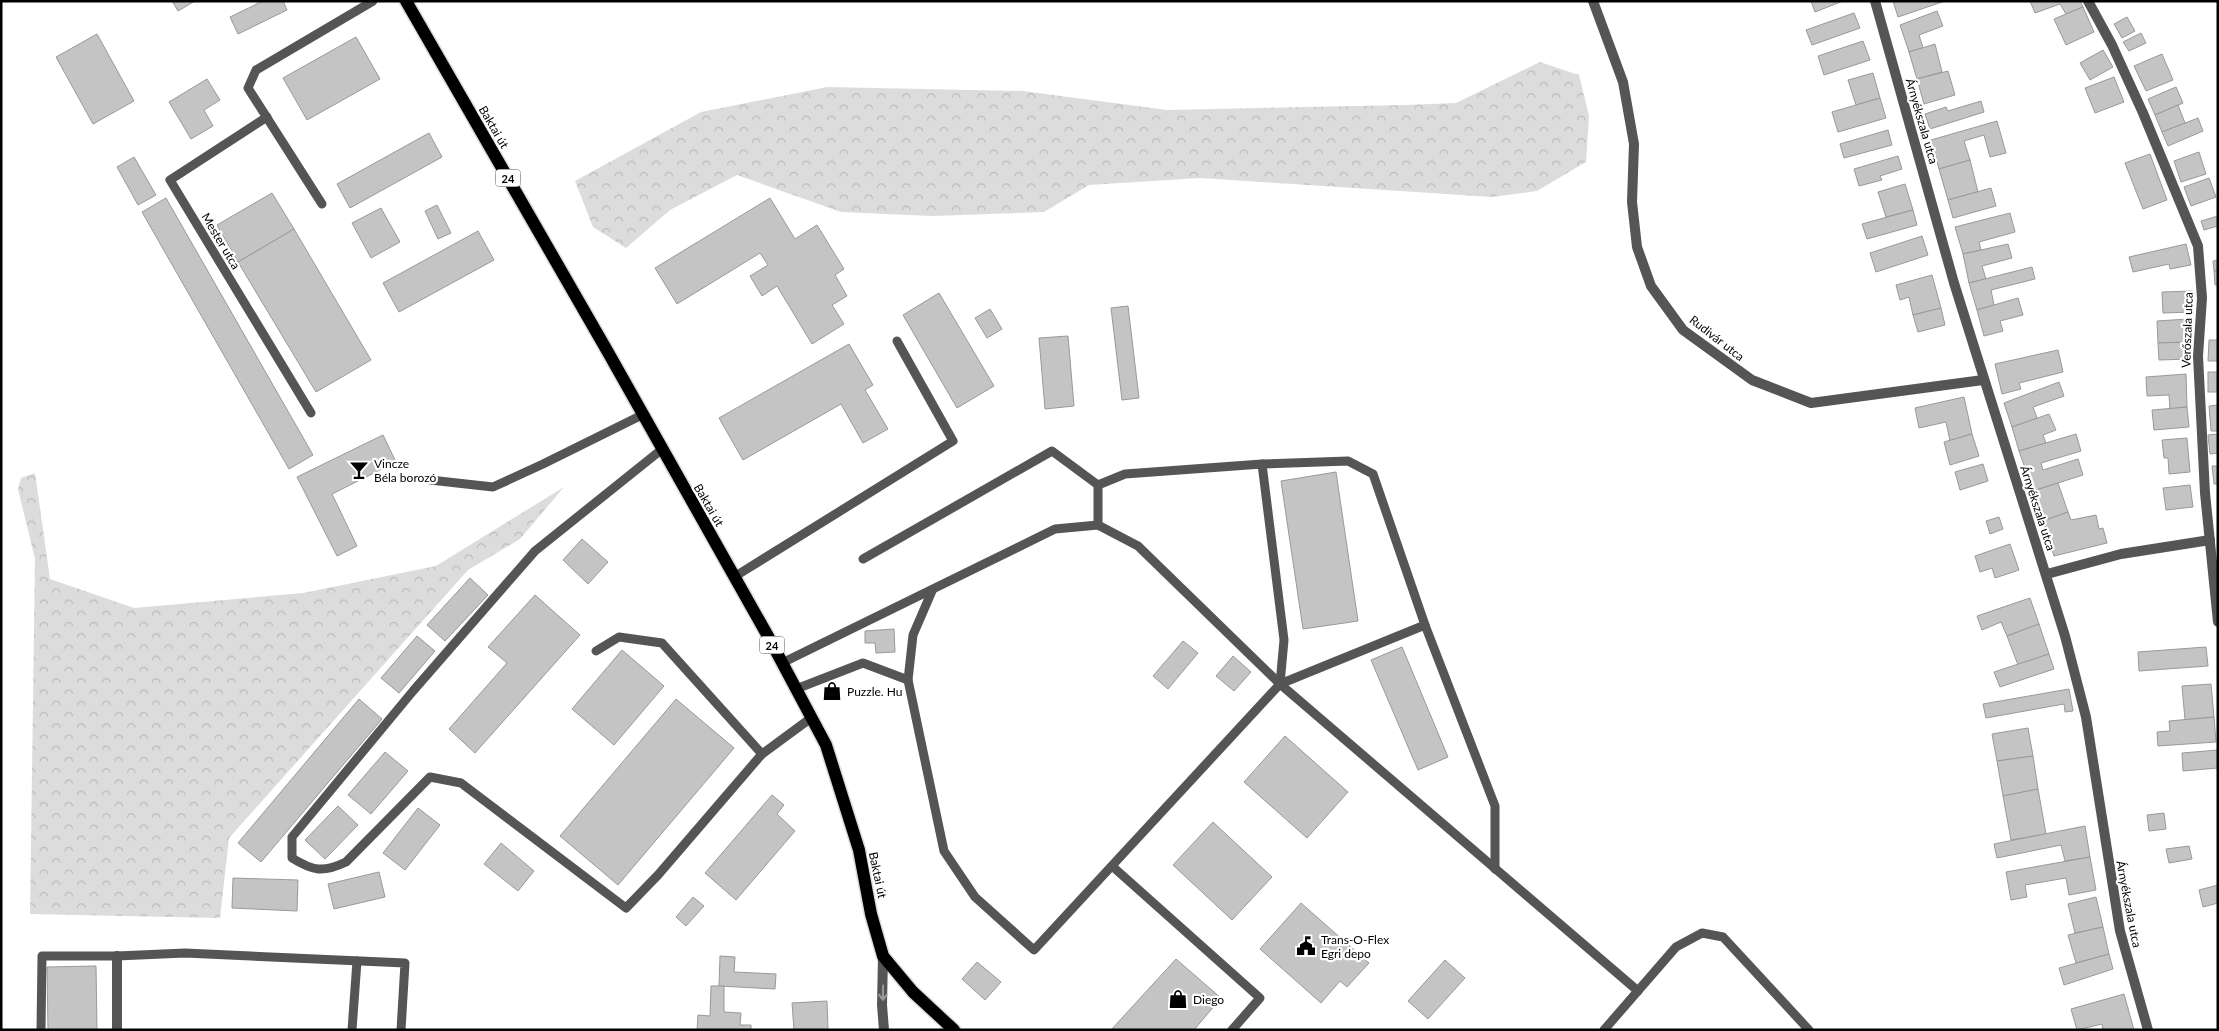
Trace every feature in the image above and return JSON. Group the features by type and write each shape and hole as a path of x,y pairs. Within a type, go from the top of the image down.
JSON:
{"main road":[{"name":"Baktai út","path":"406,1 734,577 826,745 858,850 883,956 913,992 953,1029"}],"street":[{"name":"Rudivár utca","path":"1593,1 1623,82 1634,144 1632,202 1637,247 1651,286 1683,330 1752,380 1811,403 1983,380"},
{"name":"Árnyékszala utca","path":"1875,1 1954,283 1983,380 2047,574 2086,717 2120,931 2148,1030"},
{"name":"Verőszala utca","path":"2088,1 2112,45 2143,113 2198,246 2202,298 2198,356 2205,493 2218,622"},
{"path":"2047,574 2122,554 2210,540"},
{"path":"117,956 118,1030"},
{"path":"883,956 882,1005 884,1030"}],"lane":[{"path":"322,204 248,88 256,70 373,1"},
{"name":"Mester utca","path":"267,118 170,180 312,413"},
{"path":"734,577 953,441 897,341"},
{"path":"430,480 492,487 544,464 642,415"},
{"path":"661,450 535,551 413,692 292,837 292,858 309,869 330,870 346,862 430,777 461,783 626,908 658,875 762,754 811,718"},
{"path":"863,558 1052,451 1098,485"},
{"path":"1098,485 1125,474 1262,464 1348,461 1373,474 1424,625 1495,806 1495,868"},
{"path":"1262,464 1284,640 1280,684"},
{"path":"1098,485 1098,525"},
{"path":"782,663 1055,529 1098,525 1138,546 1280,684 1638,991"},
{"path":"932,591 913,635 908,680 944,851 975,897 1034,950 1280,684 1424,625"},
{"path":"596,651 619,637 662,644 762,754"},
{"path":"796,689 863,663 908,680"},
{"path":"1112,866 1260,998 1232,1030"},
{"path":"1604,1030 1676,946 1702,933 1723,937 1809,1030"},
{"path":"41,1030 42,956 117,956 185,952 405,963 401,1030"},
{"path":"352,1030 356,961"}],"green space":[{"path":"1540,62 1579,75 1589,116 1586,162 1537,191 1492,197 1200,178 1089,185 1044,212 932,216 841,212 737,175 670,210 626,248 593,227 575,181 701,112 827,87 1023,91 1167,110 1406,105 1456,103"},
{"path":"35,473 50,579 134,608 303,593 436,566 564,487 520,539 468,570 229,838 220,918 30,914 35,559 18,489 21,478"}],"building":[{"path":"172,1 195,1 178,11"},
{"path":"263,1 283,1 287,10 238,34 230,17"},
{"path":"1811,1 1843,1 1815,12"},
{"path":"1893,1 1945,1 1898,17"},
{"path":"2030,1 2080,1 2083,7 2066,14 2060,4 2035,13"},
{"path":"2083,7 2094,32 2066,45 2054,19"},
{"path":"1937,11 1943,26 1919,35 1923,48 1909,52 1900,25"},
{"path":"1854,13 1860,28 1812,45 1806,30"},
{"path":"2127,17 2135,31 2122,38 2114,24"},
{"path":"2141,33 2146,43 2129,51 2123,42"},
{"path":"97,34 134,101 93,124 56,57"},
{"path":"356,37 380,79 307,120 283,78"},
{"path":"1863,41 1870,60 1824,75 1818,56"},
{"path":"1935,44 1942,72 1917,79 1909,52"},
{"path":"2103,50 2113,67 2090,80 2080,63"},
{"path":"2162,54 2173,80 2146,91 2134,66"},
{"path":"1948,71 1955,95 1924,104 1917,79"},
{"path":"1873,73 1880,98 1856,105 1848,80"},
{"path":"2114,77 2124,102 2095,113 2085,88"},
{"path":"207,79 220,100 204,110 213,126 191,139 169,102"},
{"path":"2176,87 2183,103 2155,115 2148,99"},
{"path":"1880,98 1886,118 1838,132 1832,112"},
{"path":"1981,101 1984,112 1930,129 1925,114 1946,107 1948,111"},
{"path":"2178,105 2185,123 2162,132 2155,115"},
{"path":"2198,118 2203,131 2168,146 2162,132"},
{"path":"1997,121 2006,153 1990,157 1984,135 1964,141 1970,160 1939,169 1931,140"},
{"path":"1888,130 1892,145 1844,158 1840,144"},
{"path":"429,133 442,157 350,208 337,184"},
{"path":"2199,152 2206,174 2181,182 2174,161"},
{"path":"2150,154 2167,200 2143,209 2125,163"},
{"path":"1898,156 1902,169 1880,176 1882,180 1859,186 1854,169"},
{"path":"134,157 156,195 138,205 117,167"},
{"path":"1970,160 1978,192 1948,200 1939,169"},
{"path":"2209,178 2216,197 2191,206 2184,187"},
{"path":"1905,184 1913,210 1886,217 1878,192"},
{"path":"1991,188 1996,206 1953,218 1948,200"},
{"path":"272,193 294,229 238,262 217,225"},
{"path":"166,198 313,455 289,469 142,212"},
{"path":"770,198 795,239 817,225 844,269 835,275 847,296 832,305 844,324 812,344 777,286 762,296 750,276 768,265 760,253 677,304 655,268"},
{"path":"437,205 451,233 438,239 425,211"},
{"path":"381,208 400,242 371,258 352,223"},
{"path":"1913,210 1917,225 1867,239 1862,224"},
{"path":"2010,213 2015,232 1979,242 1981,250 1963,254 1955,227"},
{"path":"2218,216 2218,226 2204,230 2201,221"},
{"path":"294,229 371,360 316,392 238,262"},
{"path":"478,231 494,260 399,312 383,283"},
{"path":"1922,236 1928,255 1876,272 1870,253"},
{"path":"2008,244 2012,258 1982,266 1986,279 1969,283 1963,254"},
{"path":"2186,244 2191,265 2170,269 2169,264 2133,272 2129,257"},
{"path":"2218,260 2218,271 2214,271 2213,261"},
{"path":"2032,267 2035,279 1991,290 1994,305 1977,310 1969,283"},
{"path":"2214,271 2218,271 2218,285 2215,285"},
{"path":"1932,275 1941,308 1913,315 1909,297 1900,300 1896,285"},
{"path":"2192,291 2193,312 2163,313 2162,292"},
{"path":"939,293 994,386 957,408 903,315"},
{"path":"2018,298 2023,315 2000,321 2003,331 1984,336 1977,310"},
{"path":"1128,306 1139,398 1122,400 1111,308"},
{"path":"1941,308 1945,325 1918,332 1913,315"},
{"path":"990,309 1002,329 987,338 975,318"},
{"path":"2188,319 2189,342 2158,343 2157,321"},
{"path":"1068,336 1074,406 1045,409 1039,338"},
{"path":"2209,340 2218,340 2218,361 2208,361"},
{"path":"2189,342 2190,359 2159,360 2158,343"},
{"path":"849,344 873,385 865,390 888,429 863,443 841,404 743,460 719,418"},
{"path":"2058,350 2063,372 2019,383 2021,389 2002,394 1995,364"},
{"path":"2208,372 2218,372 2218,392 2208,392"},
{"path":"2186,374 2187,407 2170,409 2169,395 2147,396 2146,377"},
{"path":"2059,382 2064,396 2033,407 2037,418 2012,427 2004,403"},
{"path":"1964,397 1972,434 1950,441 1946,422 1919,428 1915,408"},
{"path":"2218,405 2218,431 2211,431 2209,406"},
{"path":"2187,407 2189,427 2154,430 2152,410"},
{"path":"2049,414 2056,430 2043,435 2046,443 2019,451 2012,427"},
{"path":"1972,434 1979,456 1950,465 1944,442"},
{"path":"2076,434 2081,451 2041,463 2043,470 2078,459 2083,475 2033,491 2019,451"},
{"path":"2218,434 2218,453 2210,454 2208,435"},
{"path":"383,435 396,462 332,494 357,546 337,556 297,477"},
{"path":"2187,438 2190,472 2169,474 2168,458 2164,458 2162,440"},
{"path":"1983,464 1988,481 1960,490 1955,472"},
{"path":"2212,466 2218,466 2218,484 2214,484"},
{"path":"1336,472 1358,621 1303,629 1281,481"},
{"path":"2058,483 2068,512 2043,521 2033,491"},
{"path":"2190,485 2193,507 2166,510 2163,488"},
{"path":"2068,512 2071,520 2096,515 2099,529 2103,528 2107,543 2054,556 2043,521"},
{"path":"1999,517 2003,529 1990,534 1986,521"},
{"path":"582,539 608,562 588,584 563,560"},
{"path":"2010,544 2019,570 1995,578 1992,568 1980,572 1975,556"},
{"path":"470,578 488,595 445,641 427,625"},
{"path":"535,595 580,635 475,753 449,729 507,663 488,647"},
{"path":"2030,598 2039,624 2007,636 2001,622 1982,630 1977,616"},
{"path":"2039,624 2049,654 2018,665 2007,636"},
{"path":"894,629 895,652 876,653 875,643 865,643 865,631"},
{"path":"417,636 435,651 399,693 381,678"},
{"path":"1183,641 1198,653 1168,689 1153,676"},
{"path":"1402,647 1448,757 1418,770 1371,660"},
{"path":"2206,647 2208,666 2139,671 2138,652"},
{"path":"622,650 664,686 614,745 572,709"},
{"path":"2049,654 2054,669 2000,687 1994,672"},
{"path":"1233,656 1251,672 1234,691 1216,676"},
{"path":"2211,684 2214,717 2185,720 2182,686"},
{"path":"2069,689 2073,711 2065,712 2064,704 1986,718 1983,704"},
{"path":"359,699 382,719 261,862 238,843"},
{"path":"676,699 734,748 618,885 560,836"},
{"path":"2214,717 2216,742 2158,746 2157,732 2170,731 2169,721"},
{"path":"2028,728 2033,756 1997,761 1992,734"},
{"path":"1285,736 1348,792 1307,838 1244,782"},
{"path":"2218,750 2218,768 2183,771 2182,753"},
{"path":"385,752 408,771 371,814 348,795"},
{"path":"2033,756 2038,789 2003,796 1997,761"},
{"path":"2038,789 2046,834 2011,840 2003,796"},
{"path":"772,795 784,805 777,814 795,831 736,900 705,873"},
{"path":"338,806 358,825 325,859 305,840"},
{"path":"418,808 440,825 405,870 383,853"},
{"path":"2164,813 2166,829 2149,831 2147,815"},
{"path":"1213,822 1272,877 1232,920 1173,865"},
{"path":"2085,826 2090,857 2065,861 2061,845 1997,858 1994,844"},
{"path":"501,843 534,871 518,891 484,864"},
{"path":"2189,846 2192,859 2169,863 2166,849"},
{"path":"2090,857 2096,890 2069,895 2066,878 2025,885 2027,897 2011,900 2006,872"},
{"path":"379,872 385,897 334,909 328,884"},
{"path":"233,878 298,880 297,911 232,908"},
{"path":"2218,885 2218,903 2203,907 2199,890"},
{"path":"693,897 704,906 686,926 676,917"},
{"path":"2096,897 2103,927 2075,933 2068,904"},
{"path":"1301,903 1369,963 1347,987 1340,981 1321,1003 1260,949"},
{"path":"2103,927 2109,954 2076,963 2068,935"},
{"path":"2109,954 2113,969 2064,985 2059,968"},
{"path":"720,956 735,957 734,972 776,974 775,989 719,986"},
{"path":"1176,959 1221,998 1194,1030 1111,1030"},
{"path":"1445,960 1465,978 1428,1019 1408,1001"},
{"path":"977,962 1001,982 985,1000 962,979"},
{"path":"96,966 97,1030 48,1030 47,967"},
{"path":"711,986 724,986 724,1012 741,1013 740,1025 751,1025 751,1030 697,1030 698,1015 710,1016"},
{"path":"2124,994 2134,1030 2103,1030 2102,1024 2077,1030 2071,1009"},
{"path":"827,1001 828,1030 794,1030 792,1003"}],"place":[{"name":"Vincze Béla borozó","path":"359,470"},
{"name":"Puzzle. Hu","path":"832,691"},
{"name":"Trans-O-Flex Egri depo","path":"1306,946"},
{"name":"Diego","path":"1178,999"}]}
